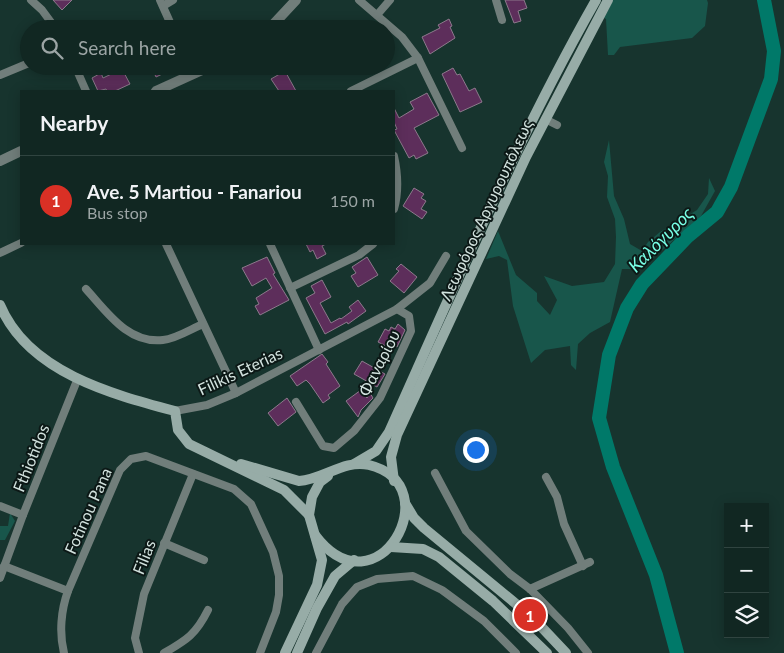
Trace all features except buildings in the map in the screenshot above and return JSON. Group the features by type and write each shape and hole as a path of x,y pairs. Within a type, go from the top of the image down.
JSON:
{"main road":[{"name":"Λεωφόρος Αργυρουπόλεως","path":"393,434 455,281 508,169 596,0"},
{"name":"Λεωφόρος Αργυρουπόλεως","path":"393,434 545,119 608,0"},
{"name":"Filikis Eterias","path":"0,305 5,318 24,342 46,361 78,378 123,395 175,411"},
{"path":"175,411 178,430 182,438 206,454 284,490 309,515"},
{"path":"206,454 299,481 309,480 354,464 376,451 393,434"},
{"path":"393,434 391,457 394,481"},
{"path":"354,464 369,465 383,471 394,481 414,518 424,528 532,618 566,653"},
{"path":"285,653 317,585 322,560 309,515 312,497 320,482 334,470"},
{"path":"315,535 325,548 338,557 368,560 380,555 391,547 400,534 405,518 405,502"},
{"path":"391,547 422,549 439,557 493,601 547,653"},
{"path":"298,653 317,608 335,576 354,560"}],"street":[{"path":"31,0 49,20"},
{"path":"169,20 161,3 173,0"},
{"path":"277,20 296,0"},
{"path":"359,0 383,20"},
{"path":"377,15 390,0"},
{"path":"496,0 502,20"},
{"path":"395,31 418,58 462,148"},
{"path":"395,71 418,58"},
{"path":"0,75 20,67"},
{"path":"79,75 86,90"},
{"path":"158,90 184,75"},
{"path":"362,89 387,75"},
{"path":"545,119 557,125"},
{"path":"0,161 20,151"},
{"path":"395,160 398,195 395,206"},
{"path":"0,253 20,243"},
{"path":"166,245 236,393"},
{"path":"270,245 319,350"},
{"path":"290,288 359,255 372,245"},
{"name":"Filikis Eterias","path":"175,411 208,405 236,393 397,309 430,283 446,256"},
{"path":"86,289 121,328 143,338 164,340 203,324"},
{"name":"Φαναρίου","path":"296,402 323,446 334,448 354,431 380,398 411,331 409,316 397,309"},
{"name":"Fthiotidos","path":"0,578 78,378"},
{"name":"Fotinou Pana","path":"64,653 61,642 62,606 68,591 120,470 131,459 146,456 234,489 251,504 273,552 279,576 279,595 276,612 260,653"},
{"path":"435,473 466,531 510,574 530,589 568,628 588,653"},
{"name":"Filias","path":"139,653 135,638 144,594 193,474"},
{"path":"530,589 586,564 564,524 557,497 546,477"},
{"path":"0,506 23,515"},
{"path":"164,543 204,560"},
{"path":"4,566 68,591"},
{"path":"316,653 342,604 357,587 377,579 413,576 442,590 484,621 516,653"},
{"path":"164,653 187,641 199,627 208,610"}],"green space":[{"path":"613,0 707,0 705,26 692,38 620,47 614,55 608,55 606,19 604,18"},
{"path":"609,140 614,196 624,219 630,244 642,251 648,242 660,232 697,210 708,194 709,178 715,191 701,216 641,269 622,269 610,322 590,333 578,344 576,370 571,365 570,346 545,350 531,363 513,306 507,260 499,256 486,259 498,231 516,275 537,293 537,301 550,315 557,300 544,276 572,286 604,282 615,264 616,237 615,219 607,197 608,176 604,162"},
{"path":"10,513 15,521 5,540 0,540 0,526 8,526"}],"waterway":[{"name":"Καλόγυρος","path":"677,653 656,575 613,467 599,418 609,355 627,308 642,284 688,236 717,212 731,187 771,79 774,51 764,0"}],"place":[{"name":"Ave. 5 Martiou - Fanariou","path":"530,615"}]}
